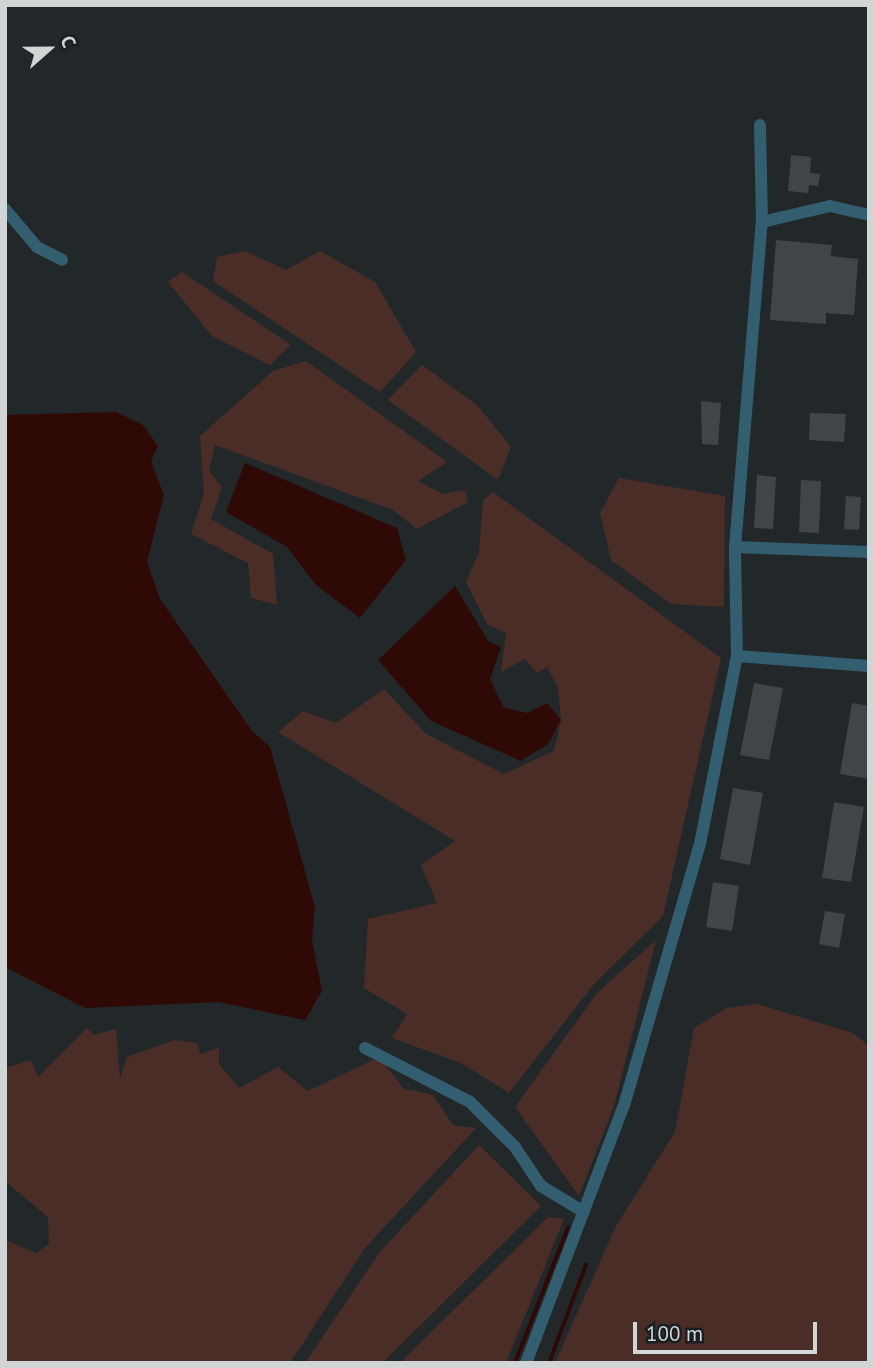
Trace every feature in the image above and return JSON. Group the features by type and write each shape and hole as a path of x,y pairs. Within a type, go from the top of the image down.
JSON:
{"street":[{"path":"526,1363 625,1102 700,844 737,656 735,547 762,222 760,125"},
{"path":"762,222 830,206 869,215"},
{"path":"5,209 37,247 62,260"},
{"path":"735,547 869,552"},
{"path":"737,656 869,666"},
{"path":"365,1048 470,1102 515,1147 541,1186 584,1212"}],"shaded area":[{"path":"245,251 286,270 320,251 375,282 416,352 380,392 213,281 217,257"},
{"path":"182,272 291,345 270,365 212,336 168,282"},
{"path":"306,361 447,462 418,481 443,494 465,490 468,502 417,529 393,510 215,445 209,471 222,487 211,519 273,554 277,605 251,598 248,563 191,534 204,493 200,436 273,371"},
{"path":"422,365 478,406 511,447 498,480 388,400"},
{"path":"116,412 143,425 158,446 151,461 164,495 147,562 160,599 252,731 270,747 315,907 312,940 322,991 305,1020 218,1002 85,1008 5,967 5,415"},
{"path":"245,463 397,528 406,560 360,618 316,585 287,547 226,512"},
{"path":"619,478 725,496 724,607 671,604 611,560 600,513"},
{"path":"493,492 721,658 663,916 594,984 509,1093 461,1063 392,1038 407,1014 364,988 368,919 437,903 421,865 455,841 278,732 303,711 336,723 384,689 426,734 504,774 554,751 561,720 558,688 547,667 537,673 525,659 501,672 506,633 487,624 466,582 479,553 483,500"},
{"path":"455,586 488,641 501,647 490,679 504,708 527,713 547,703 561,720 548,744 521,761 431,721 378,660"},
{"path":"656,940 614,1106 579,1196 515,1107 597,993"},
{"path":"757,1004 853,1033 869,1046 869,1363 555,1363 616,1226 675,1132 694,1028 727,1008"},
{"path":"87,1028 93,1035 116,1029 120,1079 127,1057 174,1040 198,1043 200,1054 219,1048 219,1064 239,1088 278,1067 308,1091 379,1057 404,1089 433,1095 453,1125 476,1128 365,1248 290,1363 5,1363 5,1240 36,1253 49,1244 48,1217 5,1181 5,1068 31,1060 38,1077"},
{"path":"479,1145 541,1206 382,1363 305,1363 379,1253"},
{"path":"548,1217 564,1219 506,1363 400,1363"}],"building":[{"path":"791,155 811,157 810,173 820,174 818,186 809,185 808,193 788,191"},
{"path":"776,240 832,245 831,256 858,259 854,315 826,313 826,324 770,320"},
{"path":"701,401 721,403 718,445 702,444"},
{"path":"810,413 846,414 844,442 809,440"},
{"path":"757,475 776,477 773,529 754,528"},
{"path":"801,480 821,481 819,533 799,532"},
{"path":"846,496 861,497 859,530 844,529"},
{"path":"754,683 783,688 769,760 740,755"},
{"path":"852,703 869,706 869,779 840,774"},
{"path":"733,788 763,793 750,865 720,859"},
{"path":"834,802 864,807 851,882 822,878"},
{"path":"713,882 739,886 732,931 706,927"},
{"path":"825,911 845,914 839,948 819,944"}],"waterway":[{"path":"515,1363 568,1228"},
{"path":"549,1363 586,1265"}]}
